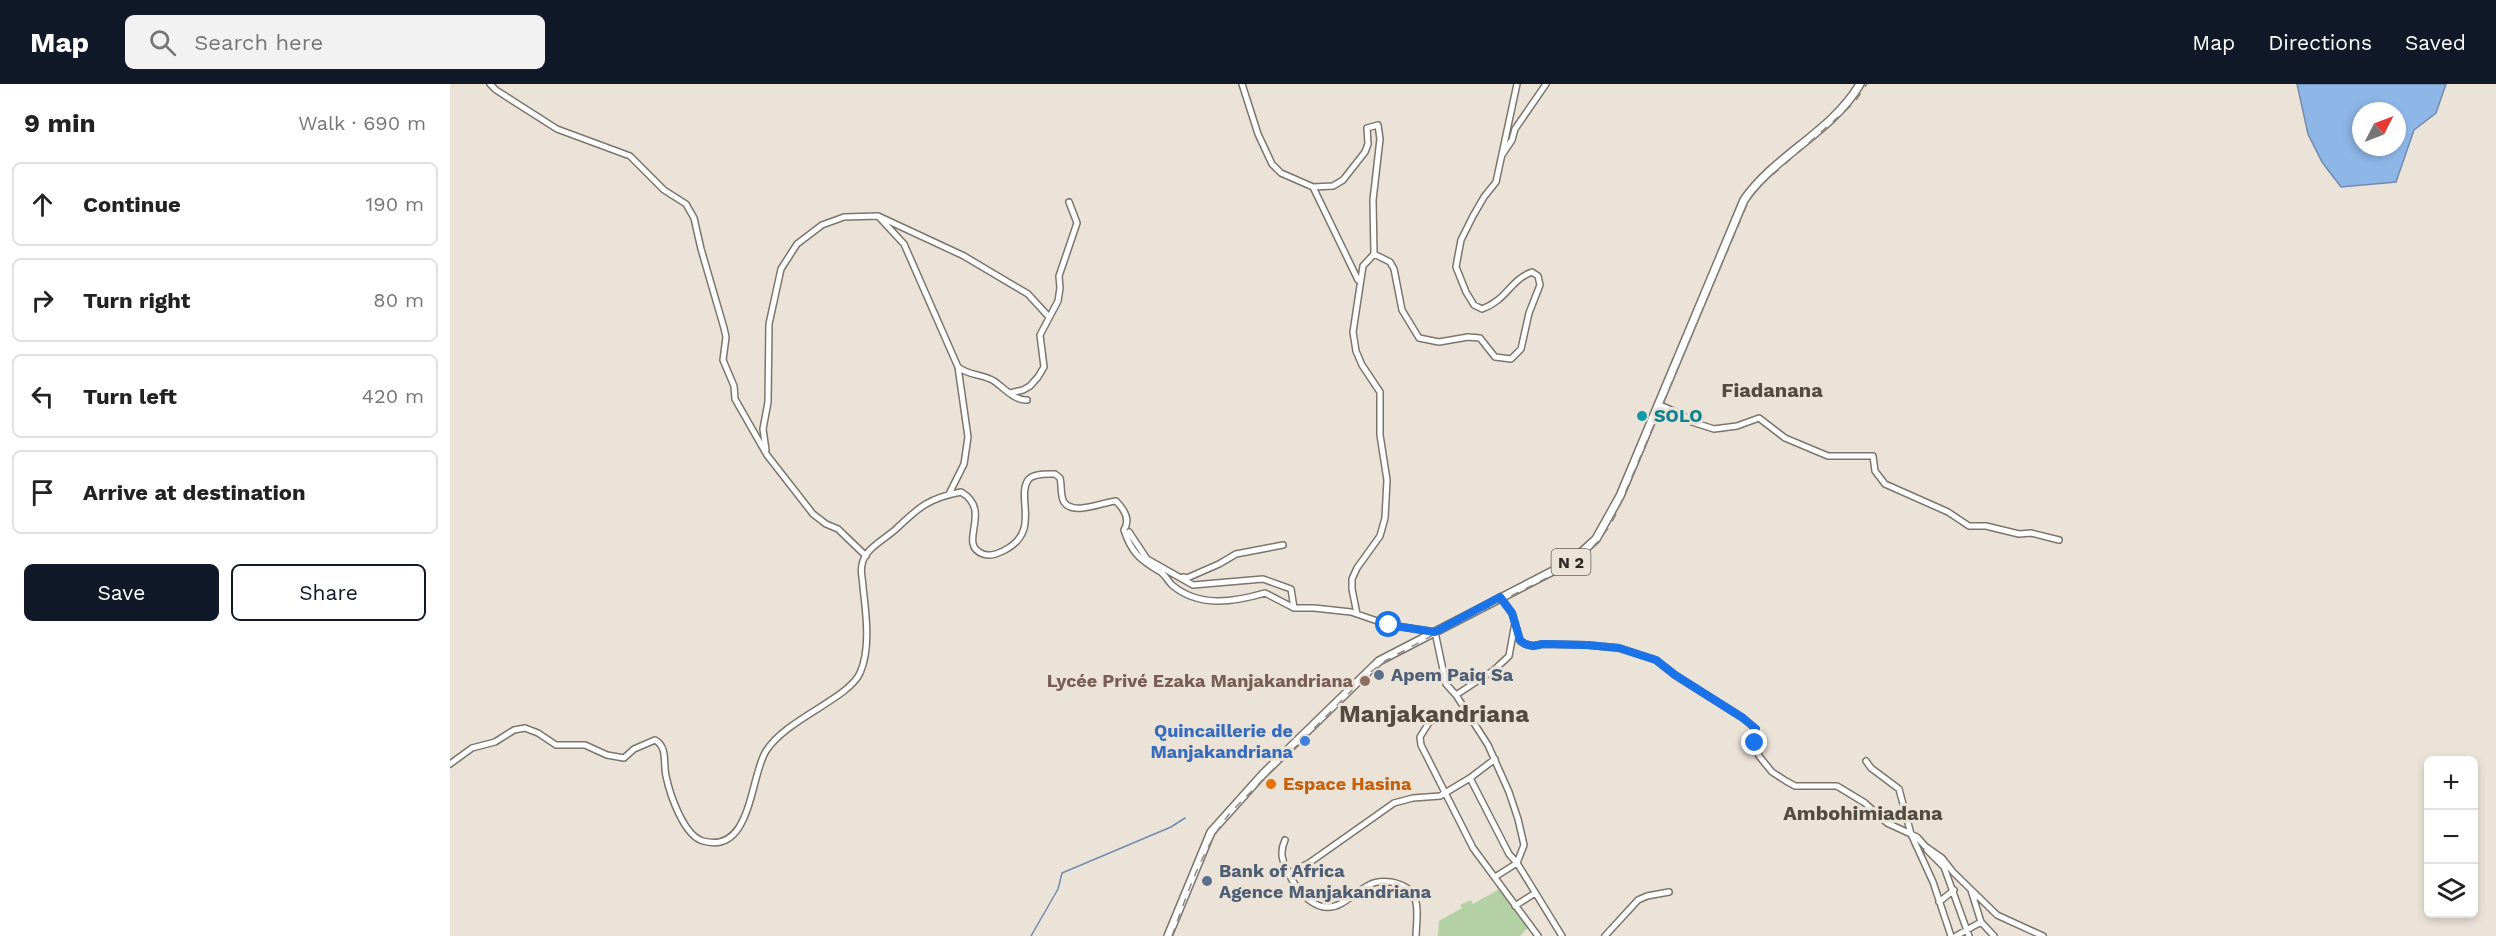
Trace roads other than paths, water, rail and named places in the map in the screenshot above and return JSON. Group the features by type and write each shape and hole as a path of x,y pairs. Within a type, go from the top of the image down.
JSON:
{"main road":[{"name":"N 2","path":"1168,936 1211,832 1222,816 1379,661 1572,561 1596,539 1620,496 1744,200 1755,184 1834,116 1860,84"}],"street":[{"path":"490,84 557,129 630,156 664,190 687,204 694,218 724,328 726,337 723,360 734,386 738,408 767,455 813,514 826,524 838,529 866,556"},
{"path":"1242,84 1258,134 1272,164 1281,173 1313,187 1333,186 1342,180 1365,152 1368,144 1367,128 1378,125 1380,139 1373,200 1374,254 1363,266 1359,280 1353,332 1356,351 1362,365 1380,392 1380,435 1387,480 1385,518 1380,536 1357,568 1352,579 1357,614"},
{"path":"1374,254 1390,262 1394,269 1402,310 1419,338 1439,342 1468,337 1480,338 1495,357 1511,359 1521,349 1529,313 1540,285 1538,276 1532,272 1522,276 1503,298 1482,309 1474,305 1456,267 1461,240 1484,197 1496,182 1499,159 1517,84"},
{"path":"1499,159 1512,140 1515,129 1546,84"},
{"path":"1313,187 1359,280"},
{"path":"1010,393 1023,390 1038,377 1044,367 1040,336 1058,301 1059,276 1077,223 1069,202"},
{"path":"767,455 763,429 768,402 770,324 782,269 797,244 822,225 844,217 878,216 983,267 1028,294 1049,317"},
{"path":"878,216 903,244 958,367 968,437 964,464 949,494"},
{"path":"958,367 963,371 993,380 1020,400 1028,400"},
{"path":"1658,404 1699,425 1725,429 1759,418 1785,438 1828,456 1873,456 1875,471 1885,484 1948,512 1969,526 1986,526 2019,534 2031,533 2059,540"},
{"path":"450,764 472,748 495,742 514,730 525,728 538,733 556,745 585,746 607,755 624,758 634,749 654,740 660,743 663,750 665,775 671,793 692,836 704,842 718,842 732,835 743,819 754,793 759,767 766,751 778,736 851,685 860,673 865,633 861,564 866,556 919,506 949,494 961,492 971,498 977,517 972,538 975,548 983,554 997,554 1012,546 1024,531 1025,487 1032,477 1054,474 1060,478 1065,503 1070,507 1083,508 1116,501 1126,516 1130,537 1147,559 1193,585 1271,580 1291,589 1294,608"},
{"path":"1127,526 1124,530 1137,558 1161,572 1172,585 1205,600 1224,603 1265,593 1294,608 1323,608 1357,614 1389,625 1435,632 1446,684 1456,695 1495,759 1518,819 1524,845 1517,863 1495,878"},
{"path":"1175,575 1187,578 1236,554 1283,545"},
{"path":"1500,597 1512,613 1520,640 1525,644 1619,648 1656,660 1756,729 1755,743 1759,756 1772,772 1795,786 1837,786 1865,803 1887,824 1917,837 1944,867 1968,933"},
{"path":"1456,695 1494,670 1509,656 1515,622"},
{"path":"1469,716 1430,721 1420,737 1421,745 1473,848 1538,936"},
{"path":"1289,873 1310,863 1394,803 1445,793 1495,759"},
{"path":"1866,761 1871,768 1899,789 1911,834 1933,882 1951,936"},
{"path":"1470,778 1509,854 1517,863 1562,936"},
{"path":"1285,840 1281,848 1281,859 1303,895 1324,907 1335,907 1370,884 1381,881 1402,884 1414,894 1417,903 1416,936"},
{"path":"1924,846 1942,858 1953,872 1997,915 2043,936"},
{"path":"1970,888 1981,922 1994,936"},
{"path":"1940,902 1954,890"},
{"path":"1605,936 1616,926 1623,913 1638,900 1669,892"},
{"path":"1515,906 1535,893"},
{"path":"1956,936 1968,933 1981,922"}],"water":[{"path":"2297,84 2446,84 2436,113 2414,130 2406,153 2406,102 2352,102 2352,156 2405,156 2396,182 2341,187 2322,162 2308,134"}],"waterway":[{"path":"1031,936 1058,889 1062,873 1171,827 1185,818"}],"railway":[{"path":"1172,936 1203,857 1230,813 1368,674 1385,661 1435,634 1569,567 1598,542 1618,510 1749,200 1759,187 1854,103 1867,84"}],"place":[{"name":"SOLO","path":"1642,416"},
{"name":"Apem Paiq Sa","path":"1379,675"},
{"name":"Lycée Privé Ezaka Manjakandriana","path":"1365,681"},
{"name":"Quincaillerie de Manjakandriana","path":"1305,741"},
{"name":"Espace Hasina","path":"1271,784"},
{"name":"Bank of Africa Agence Manjakandriana","path":"1207,881"}],"district":[{"name":"Fiadanana","path":"1772,390"},
{"name":"Manjakandriana","path":"1434,714"},
{"name":"Ambohimiadana","path":"1863,813"}]}
